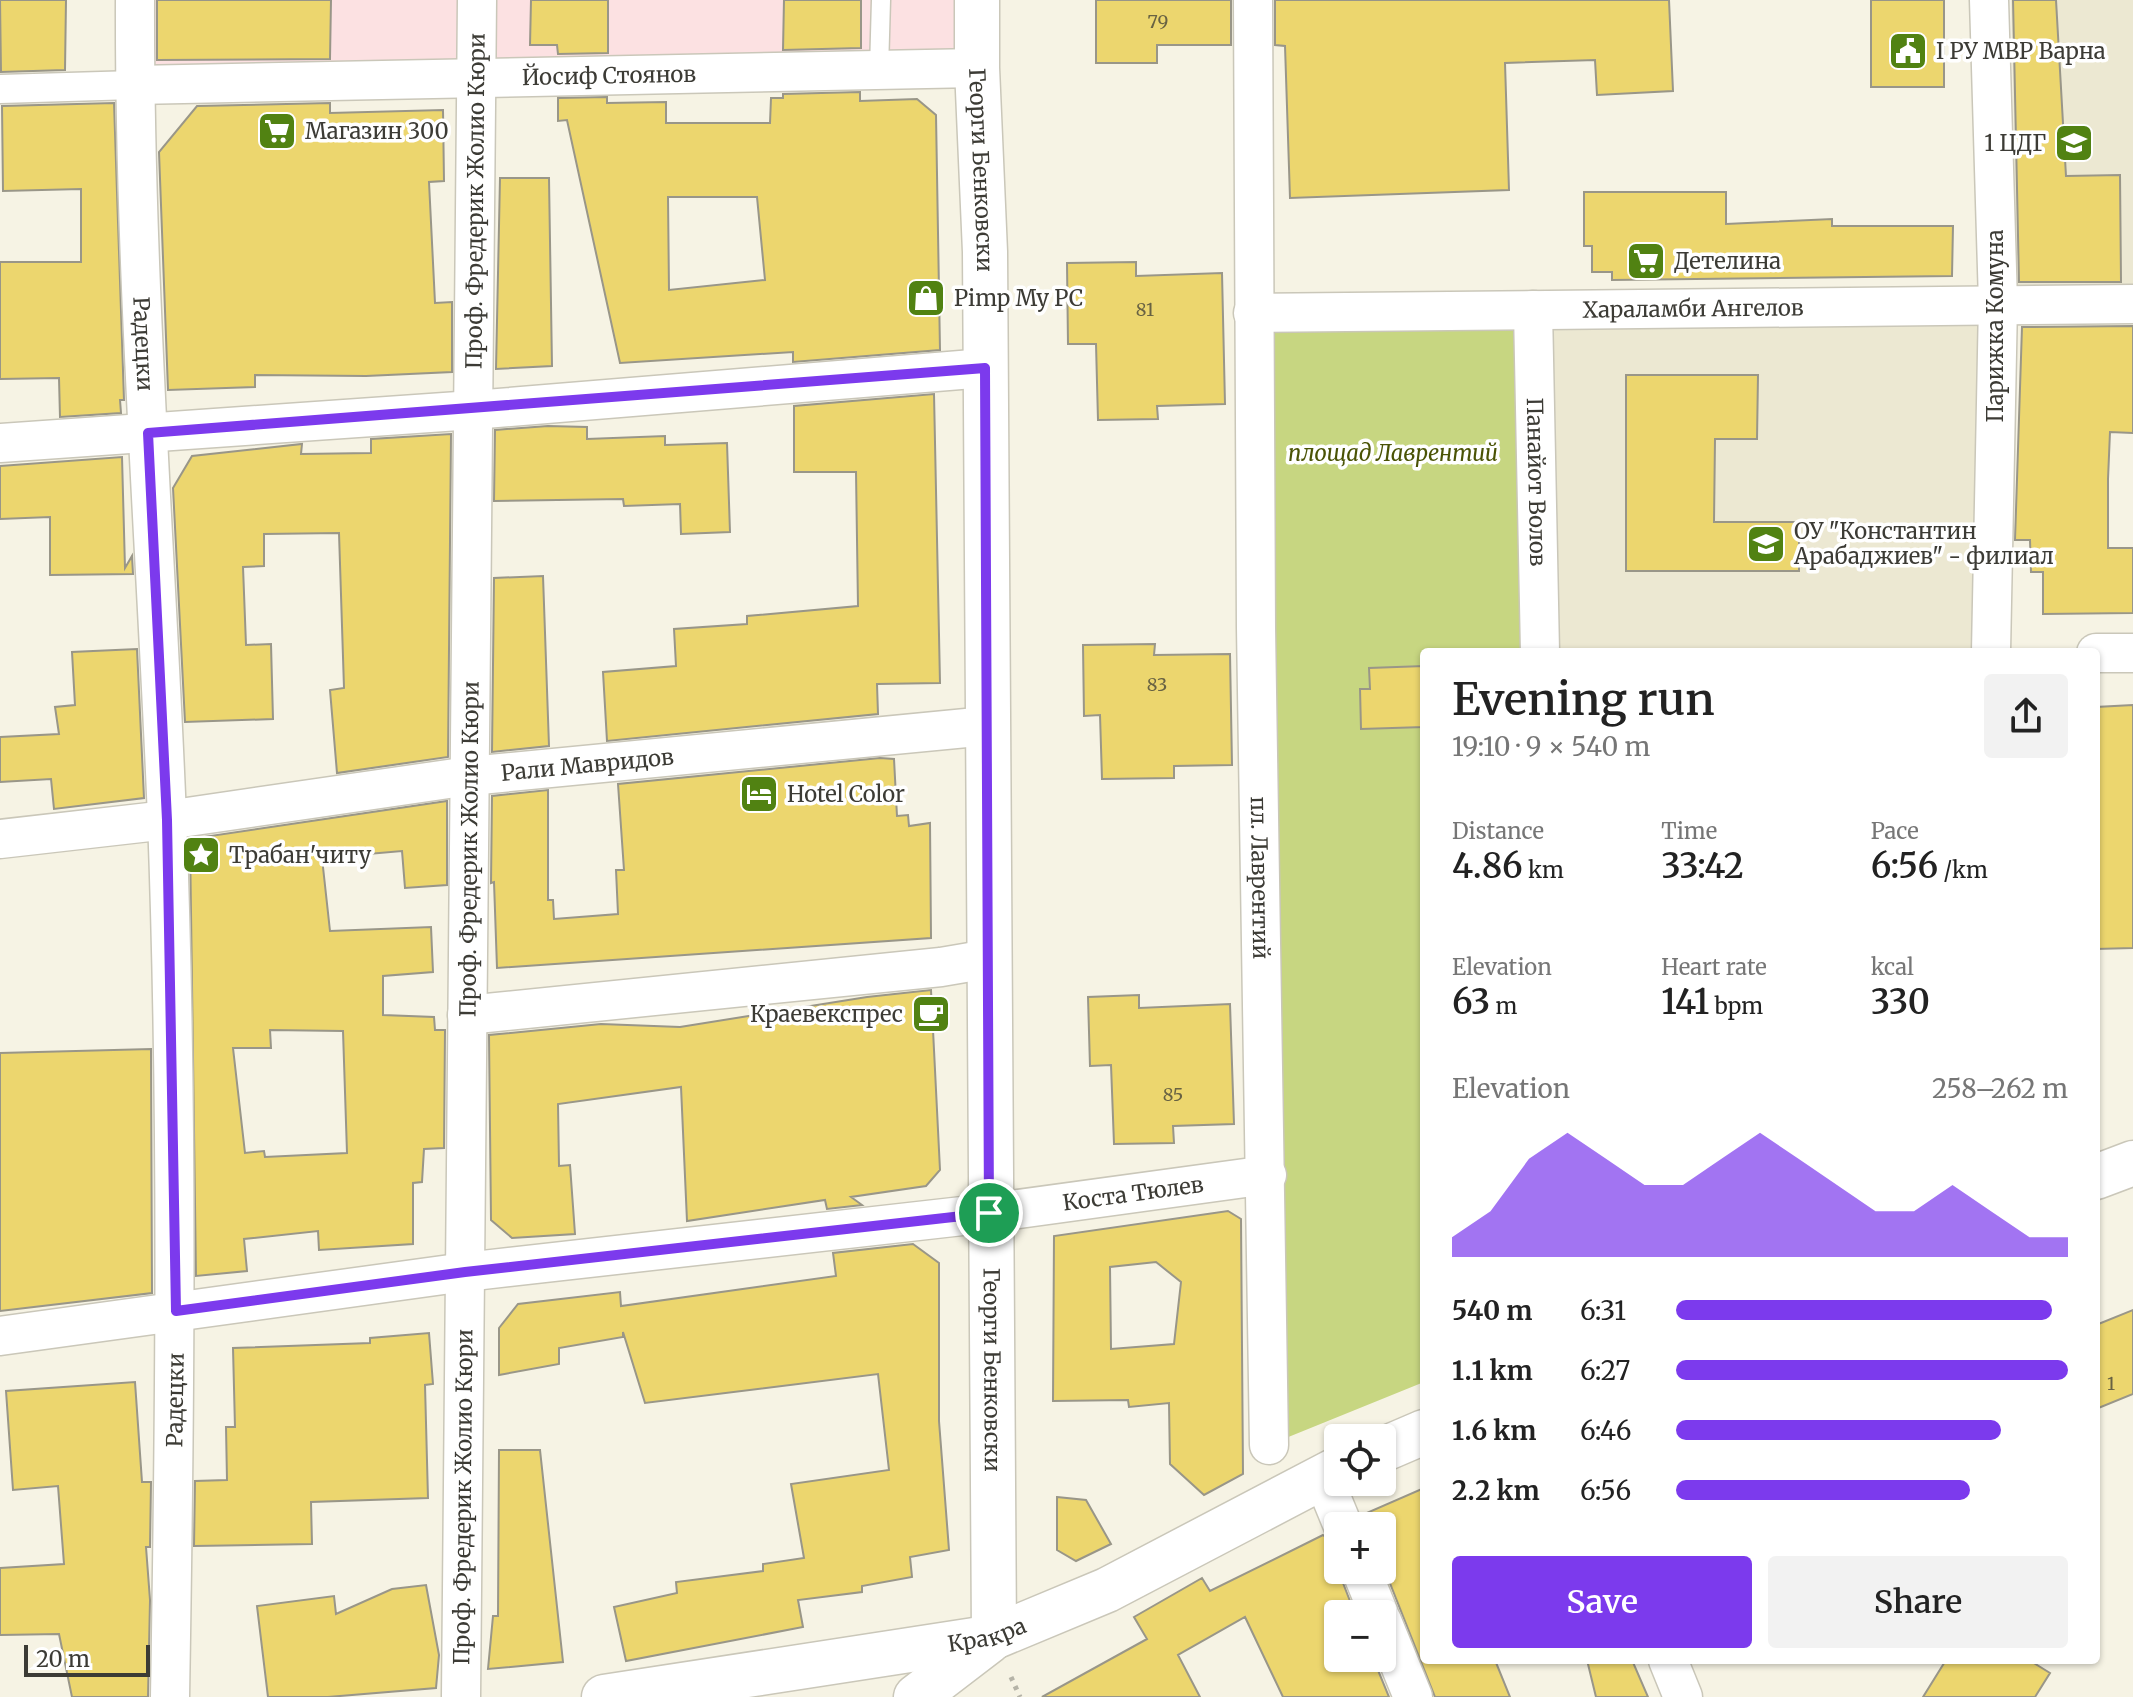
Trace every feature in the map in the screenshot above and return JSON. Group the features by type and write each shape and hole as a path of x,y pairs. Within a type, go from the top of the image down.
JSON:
{"street":[{"name":"Радецки","path":"135,0 135,85 148,433 167,820 176,1311 170,1697"},
{"name":"Проф. Фредерик Жолио Кюри","path":"461,1697 477,0"},
{"name":"Георги Бенковски","path":"977,0 985,252 994,1637"},
{"name":"пл. Лаврентий","path":"1253,0 1253,313 1269,1445"},
{"name":"Парижка Комуна","path":"1989,0 1998,303 1991,648"},
{"name":"Йосиф Стоянов","path":"0,89 977,68"},
{"name":"Хараламби Ангелов","path":"1253,313 2133,304"},
{"name":"Панайот Волов","path":"1533,310 1540,648"},
{"path":"0,443 473,410 985,368"},
{"path":"2100,653 2133,653"},
{"name":"Рали Мавридов","path":"0,839 167,820 469,776 987,726"},
{"path":"467,1015 941,967 988,959"},
{"path":"2100,1175 2133,1163"},
{"name":"Коста Тюлев","path":"0,1336 465,1272 989,1213 1267,1175"},
{"path":"1396,1444 1420,1434"},
{"name":"Кракра","path":"604,1697 994,1637 1107,1590 1324,1475"},
{"path":"916,1697 994,1637"},
{"path":"1396,1655 1413,1697"},
{"path":"1670,1664 1683,1697"}],"lane":[{"path":"879,70 881,0"}],"shaded area":[{"path":"135,0 977,0 977,68 135,85"},
{"name":"1 ЦДГ","path":"2011,0 2133,0 2133,287 2017,286"},
{"name":"ОУ \"Константин Арабаджиев\" - филиал","path":"1998,303 1991,648 1540,648 1533,310"}],"green space":[{"name":"площад Лаврентий","path":"1262,323 1521,323 1527,648 1420,648 1420,1384 1281,1440"}],"building":[{"path":"0,0 66,0 65,70 1,72"},
{"path":"157,0 331,0 330,59 157,60"},
{"path":"531,0 608,0 608,53 558,54 557,45 530,45"},
{"path":"784,0 861,0 861,48 783,50"},
{"path":"1096,0 1231,0 1231,45 1157,45 1157,63 1096,63"},
{"path":"1275,0 1669,0 1673,91 1597,95 1595,60 1505,63 1509,190 1290,198 1285,46 1275,45"},
{"name":"I РУ МВР Варна","path":"1871,0 1944,0 1944,87 1871,87"},
{"path":"2013,0 2056,0 2066,176 2120,175 2121,282 2019,282"},
{"path":"860,92 860,101 917,99 936,115 940,350 793,362 793,352 620,363 567,120 558,121 558,98 607,97 607,103 666,102 666,123 770,123 771,98 783,98 783,94","holes":["668,197 757,197 765,280 669,290"]},
{"path":"114,103 124,400 120,400 121,413 60,417 59,378 0,379 0,262 81,262 81,189 3,191 2,106"},
{"path":"330,103 330,113 443,110 444,181 429,182 435,303 452,302 452,372 366,376 255,375 255,387 168,390 159,152 197,106"},
{"path":"500,178 549,178 552,366 496,369"},
{"path":"1584,192 1726,192 1726,224 1832,219 1832,226 1953,226 1952,276 1612,280 1612,272 1592,272 1592,246 1584,246"},
{"path":"1136,262 1136,276 1222,273 1225,404 1157,406 1158,419 1098,420 1096,344 1068,344 1067,263"},
{"path":"2133,326 2133,433 2110,432 2108,548 2133,548 2133,613 2043,614 2043,572 2031,572 2030,540 2015,540 2022,327"},
{"path":"1626,375 1758,375 1757,439 1715,439 1714,522 1799,522 1799,571 1626,571"},
{"path":"934,394 940,683 877,684 878,714 607,741 603,672 676,666 674,629 747,624 747,616 858,606 856,472 794,472 794,406"},
{"path":"587,427 587,439 665,436 665,445 727,443 730,532 681,534 680,504 624,506 623,499 494,501 495,430"},
{"path":"451,434 448,757 337,773 330,690 344,688 339,533 264,534 264,566 243,567 246,645 271,644 273,719 185,722 173,488 192,456 302,444 301,454 371,453 371,439"},
{"path":"122,457 125,568 132,556 133,574 50,575 50,517 0,519 0,466"},
{"path":"543,576 549,746 492,752 494,578"},
{"path":"1155,644 1154,655 1230,654 1232,765 1174,766 1174,778 1102,779 1100,715 1084,716 1083,645"},
{"path":"137,649 144,798 54,809 51,779 0,782 0,737 59,734 55,707 75,705 72,652"},
{"path":"1420,666 1420,727 1361,729 1360,689 1370,689 1369,668"},
{"path":"2133,705 2133,948 2100,949 2100,707"},
{"path":"894,759 897,816 908,815 909,826 930,823 931,938 497,968 494,882 491,883 492,796 548,790 548,900 553,900 554,919 618,914 616,870 624,870 618,784"},
{"path":"447,801 447,885 405,888 402,851 322,858 330,931 431,927 433,972 383,976 383,1015 434,1017 435,1030 445,1030 444,1148 424,1149 422,1182 413,1183 413,1244 319,1250 318,1231 244,1239 247,1271 196,1276 190,839","holes":["270,1030 343,1031 347,1153 265,1157 264,1151 245,1153 233,1048 271,1048"]},
{"path":"931,990 940,1170 926,1186 851,1197 862,1205 827,1209 825,1200 687,1221 681,1087 558,1104 559,1166 570,1165 575,1234 512,1238 491,1220 489,1035 601,1024 680,1027 867,997"},
{"path":"1139,995 1139,1008 1230,1004 1234,1124 1173,1126 1174,1143 1114,1144 1111,1065 1090,1066 1088,997"},
{"path":"151,1049 152,1293 0,1311 0,1053"},
{"path":"1228,1211 1241,1219 1243,1474 1204,1495 1170,1464 1169,1403 1129,1407 1128,1400 1053,1401 1054,1236","holes":["1156,1262 1181,1282 1174,1344 1111,1349 1110,1267"]},
{"path":"913,1244 939,1263 939,1421 949,1550 910,1557 912,1577 862,1586 862,1592 798,1600 803,1627 626,1661 614,1607 677,1593 676,1582 763,1571 763,1564 804,1558 791,1484 889,1470 878,1374 645,1403 623,1332 623,1337 559,1348 559,1364 499,1375 499,1328 518,1304 620,1292 621,1306 836,1276 833,1253"},
{"path":"2133,1310 2133,1394 2100,1407 2100,1323"},
{"path":"429,1333 433,1384 425,1385 428,1498 311,1502 312,1544 194,1546 195,1481 227,1480 226,1427 235,1427 233,1348 370,1343 370,1338"},
{"path":"135,1382 142,1482 151,1482 150,1547 146,1547 150,1600 148,1697 72,1697 59,1634 0,1635 0,1568 64,1564 58,1486 13,1490 6,1391"},
{"path":"499,1450 540,1450 563,1662 488,1669 493,1616 498,1616"},
{"path":"1420,1490 1420,1659 1390,1584 1396,1584 1396,1512 1369,1512"},
{"path":"1057,1497 1086,1500 1111,1544 1076,1561 1057,1550"},
{"path":"1323,1535 1324,1584 1343,1584 1350,1600 1324,1600 1324,1672 1379,1672 1389,1697 1283,1697 1245,1617 1178,1655 1200,1697 1042,1697 1147,1639 1134,1617 1202,1578 1210,1591"},
{"path":"426,1585 439,1655 436,1688 328,1697 268,1697 257,1606 334,1596 336,1614 392,1589"},
{"path":"1422,1664 1497,1664 1510,1697 1435,1697"},
{"path":"1588,1664 1634,1664 1648,1697 1596,1697"},
{"path":"1944,1664 2035,1664 2050,1673 2035,1697 1923,1697"}],"place":[{"name":"I РУ МВР Варна","path":"1908,51"},
{"name":"Магазин 300","path":"277,131"},
{"name":"1 ЦДГ","path":"2074,143"},
{"name":"Детелина","path":"1646,261"},
{"name":"Pimp My PC","path":"926,298"},
{"name":"ОУ \"Константин Арабаджиев\" - филиал","path":"1766,544"},
{"name":"Hotel Color","path":"759,794"},
{"name":"Трабан'читу","path":"201,855"},
{"name":"Краевекспрес","path":"931,1014"}],"route":[{"path":"985,368 989,1213 465,1272 176,1311 167,820 148,433 985,368"}]}
